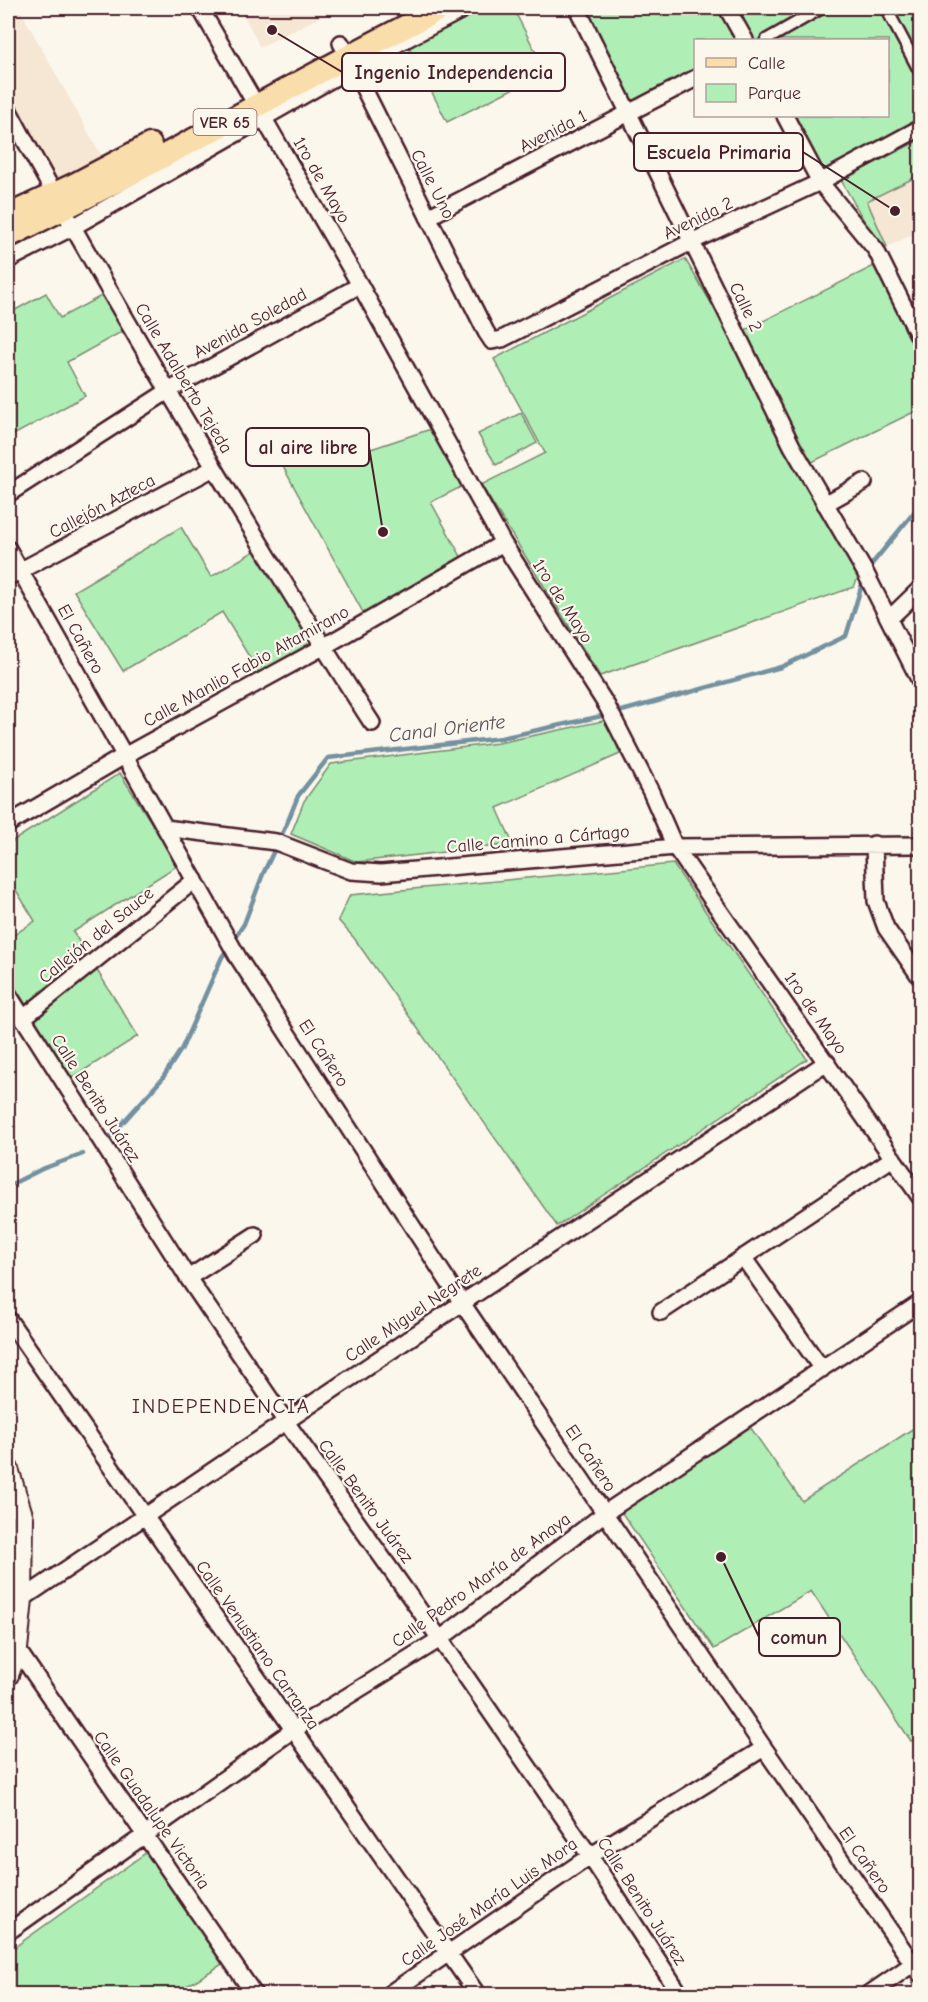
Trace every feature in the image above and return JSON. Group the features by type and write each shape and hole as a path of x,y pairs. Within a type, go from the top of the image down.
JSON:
{"main road":[{"name":"VER 65","path":"347,55 409,8"},
{"name":"VER 65","path":"8,236 62,210 347,55 442,8"},
{"name":"VER 65","path":"8,216 62,210"},
{"path":"8,1470 23,1518 22,1599 8,1675"}],"street":[{"name":"1ro de Mayo","path":"200,8 360,285 503,543 607,706 651,792 675,846 921,1197"},
{"path":"347,55 466,8"},
{"name":"Calle 2","path":"576,8 792,446 865,572 921,681"},
{"path":"728,8 744,39"},
{"path":"768,39 822,8"},
{"path":"886,8 921,72"},
{"name":"Calle Uno","path":"347,55 492,340"},
{"name":"Avenida 1","path":"428,217 694,79"},
{"name":"Calle Adalberto Tejeda","path":"8,110 62,210 168,391 323,647 372,723"},
{"path":"786,117 820,182 876,250 921,339"},
{"name":"Avenida 2","path":"492,340 502,339 691,242 820,182 921,128"},
{"path":"8,260 62,210"},
{"name":"Avenida Soledad","path":"8,494 168,391 360,285"},
{"name":"Callejón Azteca","path":"14,574 214,468"},
{"path":"825,504 864,482"},
{"name":"Calle Manlio Fabio Altamirano","path":"8,824 124,756 323,647 503,543"},
{"name":"El Cañero","path":"8,549 14,574 124,756 239,959 462,1303 764,1748 918,1965"},
{"path":"890,620 921,589"},
{"name":"Calle Camino a Cártago","path":"165,828 276,842 351,871 381,873 675,846 921,845"},
{"path":"874,844 876,901 886,928 921,977"},
{"name":"Callejón del Sauce","path":"22,1019 195,880"},
{"name":"Calle Benito Juárez","path":"8,994 188,1278 590,1856 680,1995"},
{"name":"Calle Miguel Negrete","path":"22,1599 826,1062"},
{"path":"661,1312 893,1158"},
{"path":"188,1278 255,1234"},
{"path":"743,1257 822,1369"},
{"name":"Calle Pedro María de Anaya","path":"8,1932 293,1730 440,1639 605,1513 921,1303"},
{"name":"Calle Venustiano Carranza","path":"8,1319 477,1995"},
{"name":"Calle Guadalupe Victoria","path":"12,1651 146,1834 254,1995"},
{"name":"Calle José María Luis Mora","path":"389,1995 590,1856 764,1748"},
{"path":"869,1995 918,1965"}],"shaded area":[{"path":"8,8 19,8 106,164 54,189 8,103"},
{"path":"240,8 338,8 260,47"},
{"path":"920,175 920,211 918,212 920,231 887,247 867,201"}],"green space":[{"path":"477,8 513,8 546,72 447,122 407,43"},
{"path":"582,8 721,8 737,39 694,39 694,70 631,102"},
{"path":"731,8 920,8 920,125 820,177 789,117 889,117 889,39 748,39"},
{"path":"920,140 920,175 867,201 887,247 878,245 841,180"},
{"path":"685,259 866,557 854,587 600,676 481,485 545,453 494,359"},
{"path":"878,264 920,351 920,409 810,463 745,330"},
{"path":"46,293 60,318 103,295 123,331 67,362 85,396 8,438 8,314"},
{"path":"521,413 537,443 496,465 478,434"},
{"path":"434,428 465,485 431,502 464,562 365,616 276,454 365,451"},
{"path":"181,527 211,577 256,550 312,642 259,673 222,612 123,671 74,591"},
{"path":"607,720 620,754 497,808 513,844 357,862 291,834 304,801 331,764 498,743"},
{"path":"120,773 178,865 73,932 138,1036 72,1078 8,976 8,939 35,921 8,877 8,844"},
{"path":"673,864 807,1059 557,1226 354,938 338,920 350,895"},
{"path":"748,1424 802,1501 920,1424 920,1745 917,1739 911,1741 811,1591 714,1649 620,1510"},
{"path":"147,1852 224,1963 174,1994 8,1994 8,1952"}],"waterway":[{"name":"Canal Oriente","path":"867,570 920,505"},
{"name":"Canal Oriente","path":"108,1139 162,1079 182,1048 222,957 244,924 263,874 298,796 328,758 501,738 611,714 781,667 846,636 864,578"},
{"name":"Canal Oriente","path":"8,1186 42,1169 83,1154"}],"place":[{"name":"Ingenio Independencia","path":"272,30"},
{"name":"Escuela Primaria","path":"895,211"},
{"name":"al aire libre","path":"383,532"},
{"name":"comun","path":"721,1557"}],"district":[{"name":"INDEPENDENCIA","path":"221,1406"}]}
